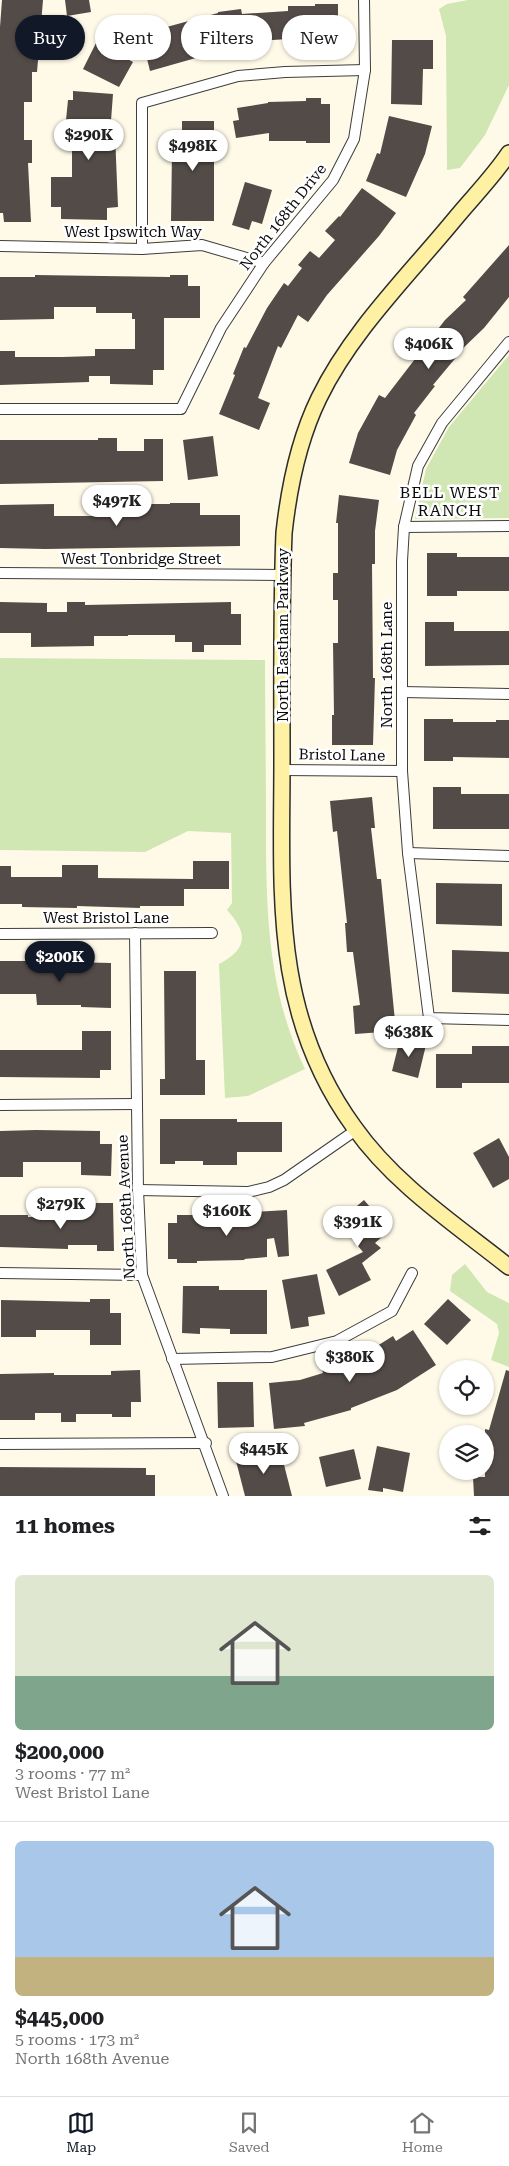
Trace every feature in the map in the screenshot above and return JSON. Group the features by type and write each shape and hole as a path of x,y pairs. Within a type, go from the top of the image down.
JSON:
{"street":[{"name":"North 168th Drive","path":"0,409 181,409 221,328 264,263 333,180 354,138 365,70 364,0"},
{"path":"142,249 142,103 238,76 285,72 365,70"},
{"name":"North Eastham Parkway","path":"509,153 376,314 332,375 319,399 293,470 286,517 282,575 282,901 285,941 293,990 302,1026 316,1064 356,1130 384,1162 417,1193 509,1267"},
{"name":"West Ipswitch Way","path":"0,246 142,249 202,245 264,263"},
{"name":"North 168th Lane","path":"509,342 442,423 418,466 404,527 402,562 402,771 408,853 429,1018 509,1020"},
{"path":"404,527 509,526"},
{"name":"West Tonbridge Street","path":"0,573 282,575"},
{"path":"402,692 509,694"},
{"name":"Bristol Lane","path":"282,770 402,771"},
{"path":"408,853 509,856"},
{"name":"North 168th Avenue","path":"135,933 138,1190 142,1276 172,1359 206,1443 223,1496"},
{"name":"West Bristol Lane","path":"0,934 212,933"},
{"path":"0,1105 137,1104"},
{"path":"138,1190 248,1192 269,1188 284,1180 356,1130"},
{"path":"172,1359 272,1357 337,1341 392,1311 412,1273"},
{"path":"0,1274 142,1276"},
{"path":"0,1444 206,1443"}],"green space":[{"path":"468,0 509,0 509,85 485,135 460,168 447,170 446,36 439,9 447,4"},
{"path":"509,355 509,518 415,519 426,469 449,427"},
{"path":"0,658 265,660 267,882 271,945 282,1007 305,1069 248,1096 225,1098 219,964 235,953 240,947 242,940 239,926 227,910 232,903 231,833 188,831 145,852 0,850"},
{"path":"465,1264 487,1292 509,1303 509,1367 491,1360 499,1333 497,1324 450,1291 452,1275"}],"building":[{"path":"2,0 43,0 42,15 15,15 15,60 38,60 37,72 32,72 32,102 24,102 24,140 32,140 32,163 28,163 31,222 4,222 3,213 0,213 0,27"},
{"path":"65,0 89,0 91,12 67,15"},
{"path":"315,4 338,4 338,15 282,15 282,39 272,40 272,15 211,15 218,12 241,9 242,14 288,11 288,6 315,6"},
{"path":"181,23 181,60 189,60 150,71 147,60 171,60 171,26"},
{"path":"392,40 433,40 433,69 423,69 422,105 391,104"},
{"path":"95,45 95,60 129,60 133,62 119,87 83,69"},
{"path":"73,91 113,94 110,134 115,134 118,207 107,208 107,220 61,219 61,207 51,207 51,177 72,177 72,120 66,120 68,100 73,100"},
{"path":"306,98 321,98 321,104 330,104 330,143 269,141 269,133 236,138 233,121 239,120 237,108 268,102 306,101"},
{"path":"389,116 432,126 425,154 406,197 366,181 377,153 380,154"},
{"path":"182,121 214,121 214,221 171,221 172,151 170,151 170,131 182,131"},
{"path":"245,182 272,190 262,224 252,221 249,230 232,225"},
{"path":"362,188 396,213 379,236 327,295 308,322 298,315 281,348 278,346 258,398 270,403 259,430 219,414 244,347 246,348 267,308 284,283 288,286 302,268 298,265 310,251 319,258 335,240 325,231 340,217"},
{"path":"509,245 509,297 484,328 457,354 414,413 416,415 397,450 390,475 349,463 358,433 379,395 385,398 445,320 466,300 463,297"},
{"path":"35,275 170,277 170,275 188,275 188,286 200,286 200,318 164,318 164,370 153,370 153,385 110,384 110,376 89,376 89,382 0,385 0,351 15,351 15,357 62,357 95,356 95,349 135,349 135,319 132,319 132,313 96,313 96,307 54,307 54,319 0,320 0,277 35,277"},
{"path":"213,436 218,476 188,480 183,440"},
{"path":"98,438 117,438 117,451 144,451 144,439 163,439 163,481 0,484 0,440 98,440"},
{"path":"339,495 379,500 375,531 375,564 372,564 373,678 375,678 373,745 332,745 332,715 334,715 333,643 338,643 338,600 333,600 333,573 338,573 338,523 336,523"},
{"path":"200,503 200,515 240,515 240,546 0,548 0,505 54,504 54,516 94,516 94,504"},
{"path":"427,553 457,553 457,557 509,557 509,591 457,591 457,596 427,596"},
{"path":"0,602 47,603 47,612 67,612 67,602 85,602 85,605 231,602 231,614 241,614 241,645 204,645 204,652 192,652 192,642 175,642 175,635 128,635 94,636 94,646 31,647 31,633 0,633"},
{"path":"425,622 454,622 454,631 509,631 509,665 425,666"},
{"path":"424,719 453,719 453,722 496,722 496,720 509,720 509,758 453,757 453,761 424,761"},
{"path":"433,787 461,787 461,794 509,794 509,829 433,829"},
{"path":"372,797 375,828 371,828 377,879 381,879 396,1031 355,1034 353,1006 360,1005 353,952 347,952 345,923 347,923 337,831 333,832 330,801"},
{"path":"193,861 229,861 229,889 184,889 184,906 140,906 140,908 77,906 77,908 22,907 22,904 0,904 0,866 11,866 11,877 62,877 62,865 98,865 98,878 193,879"},
{"path":"436,883 502,884 502,926 436,924"},
{"path":"452,950 509,952 509,994 452,992"},
{"path":"70,957 70,962 111,963 111,1008 81,1007 81,1005 37,1005 36,994 0,994 0,961 27,961 27,966 56,965 56,958"},
{"path":"164,971 196,971 196,1060 205,1060 205,1095 160,1095 160,1079 165,1079"},
{"path":"82,1031 111,1031 111,1070 100,1070 100,1078 0,1077 0,1050 82,1050"},
{"path":"400,1039 426,1045 418,1078 392,1071"},
{"path":"472,1046 509,1046 509,1083 462,1083 462,1088 436,1088 436,1054 472,1054"},
{"path":"160,1119 237,1119 237,1122 282,1122 282,1152 237,1152 237,1165 203,1165 203,1161 175,1161 175,1164 160,1164"},
{"path":"0,1131 100,1131 100,1144 112,1144 111,1176 81,1175 81,1162 23,1162 23,1177 0,1177"},
{"path":"499,1138 509,1157 509,1179 493,1188 473,1153"},
{"path":"364,1200 390,1230 375,1243 381,1248 362,1263 371,1280 339,1296 326,1270 363,1252 338,1222"},
{"path":"79,1203 113,1203 114,1251 97,1251 97,1245 68,1245 68,1249 0,1247 0,1215 79,1217"},
{"path":"287,1210 289,1256 278,1257 274,1238 267,1239 267,1257 245,1260 197,1261 197,1263 177,1263 177,1259 168,1259 168,1223 177,1223 177,1215 208,1215 208,1212 227,1212 227,1220 252,1220 252,1212"},
{"path":"317,1274 325,1314 308,1317 309,1326 291,1329 282,1280"},
{"path":"183,1286 219,1286 219,1290 267,1290 267,1334 230,1334 230,1329 200,1328 200,1334 182,1333"},
{"path":"90,1299 110,1299 110,1313 121,1313 121,1345 90,1345 90,1330 36,1330 36,1337 1,1337 1,1300 90,1302"},
{"path":"448,1299 471,1320 447,1345 424,1324"},
{"path":"413,1330 436,1365 397,1390 351,1408 351,1410 304,1423 305,1426 274,1429 269,1383 300,1380 323,1373 322,1369 339,1365 340,1367 365,1357 363,1352 393,1336 396,1341"},
{"path":"140,1370 141,1402 131,1402 131,1417 112,1417 112,1414 76,1414 76,1422 61,1422 61,1413 35,1413 35,1420 0,1420 0,1374 111,1375 111,1371"},
{"path":"506,1370 509,1371 509,1496 474,1496 473,1480 494,1480 494,1425 490,1425"},
{"path":"217,1382 253,1382 254,1427 218,1428"},
{"path":"377,1446 410,1453 403,1492 383,1488 383,1492 368,1490"},
{"path":"280,1449 292,1496 245,1496 236,1461"},
{"path":"354,1449 361,1479 326,1487 319,1457"},
{"path":"0,1467 146,1468 146,1475 155,1475 155,1496 0,1496"}],"district":[{"name":"BELL WEST RANCH","path":"450,501"}]}
